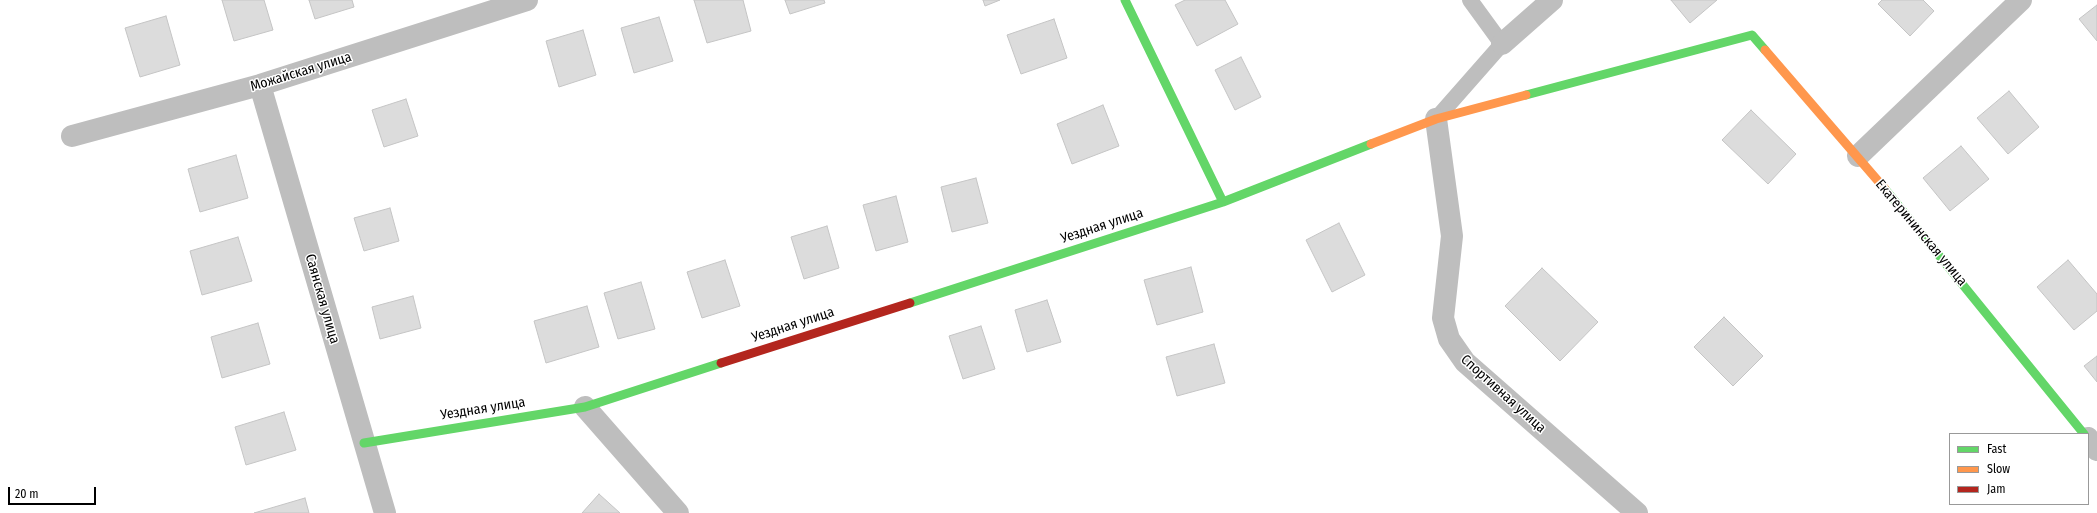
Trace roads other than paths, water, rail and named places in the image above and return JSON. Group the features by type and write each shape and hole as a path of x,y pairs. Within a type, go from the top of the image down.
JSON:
{"street":[{"name":"Можайская улица","path":"72,136 260,85 527,0"},
{"path":"1125,0 1223,202"},
{"path":"1502,44 1552,0"},
{"path":"1858,156 2021,0"},
{"name":"Уездная улица","path":"364,443 585,407 1223,202 1436,119 1752,35"},
{"name":"Екатерининская улица","path":"1752,35 1858,156 2083,433"},
{"name":"Саянская улица","path":"260,85 384,513"},
{"name":"Спортивная улица","path":"1436,119 1452,236 1443,318 1448,339 1465,362 1637,513"},
{"path":"585,407 678,513"},
{"path":"2089,439 2097,450"}],"lane":[{"path":"1436,119 1502,44 1470,0"}]}
